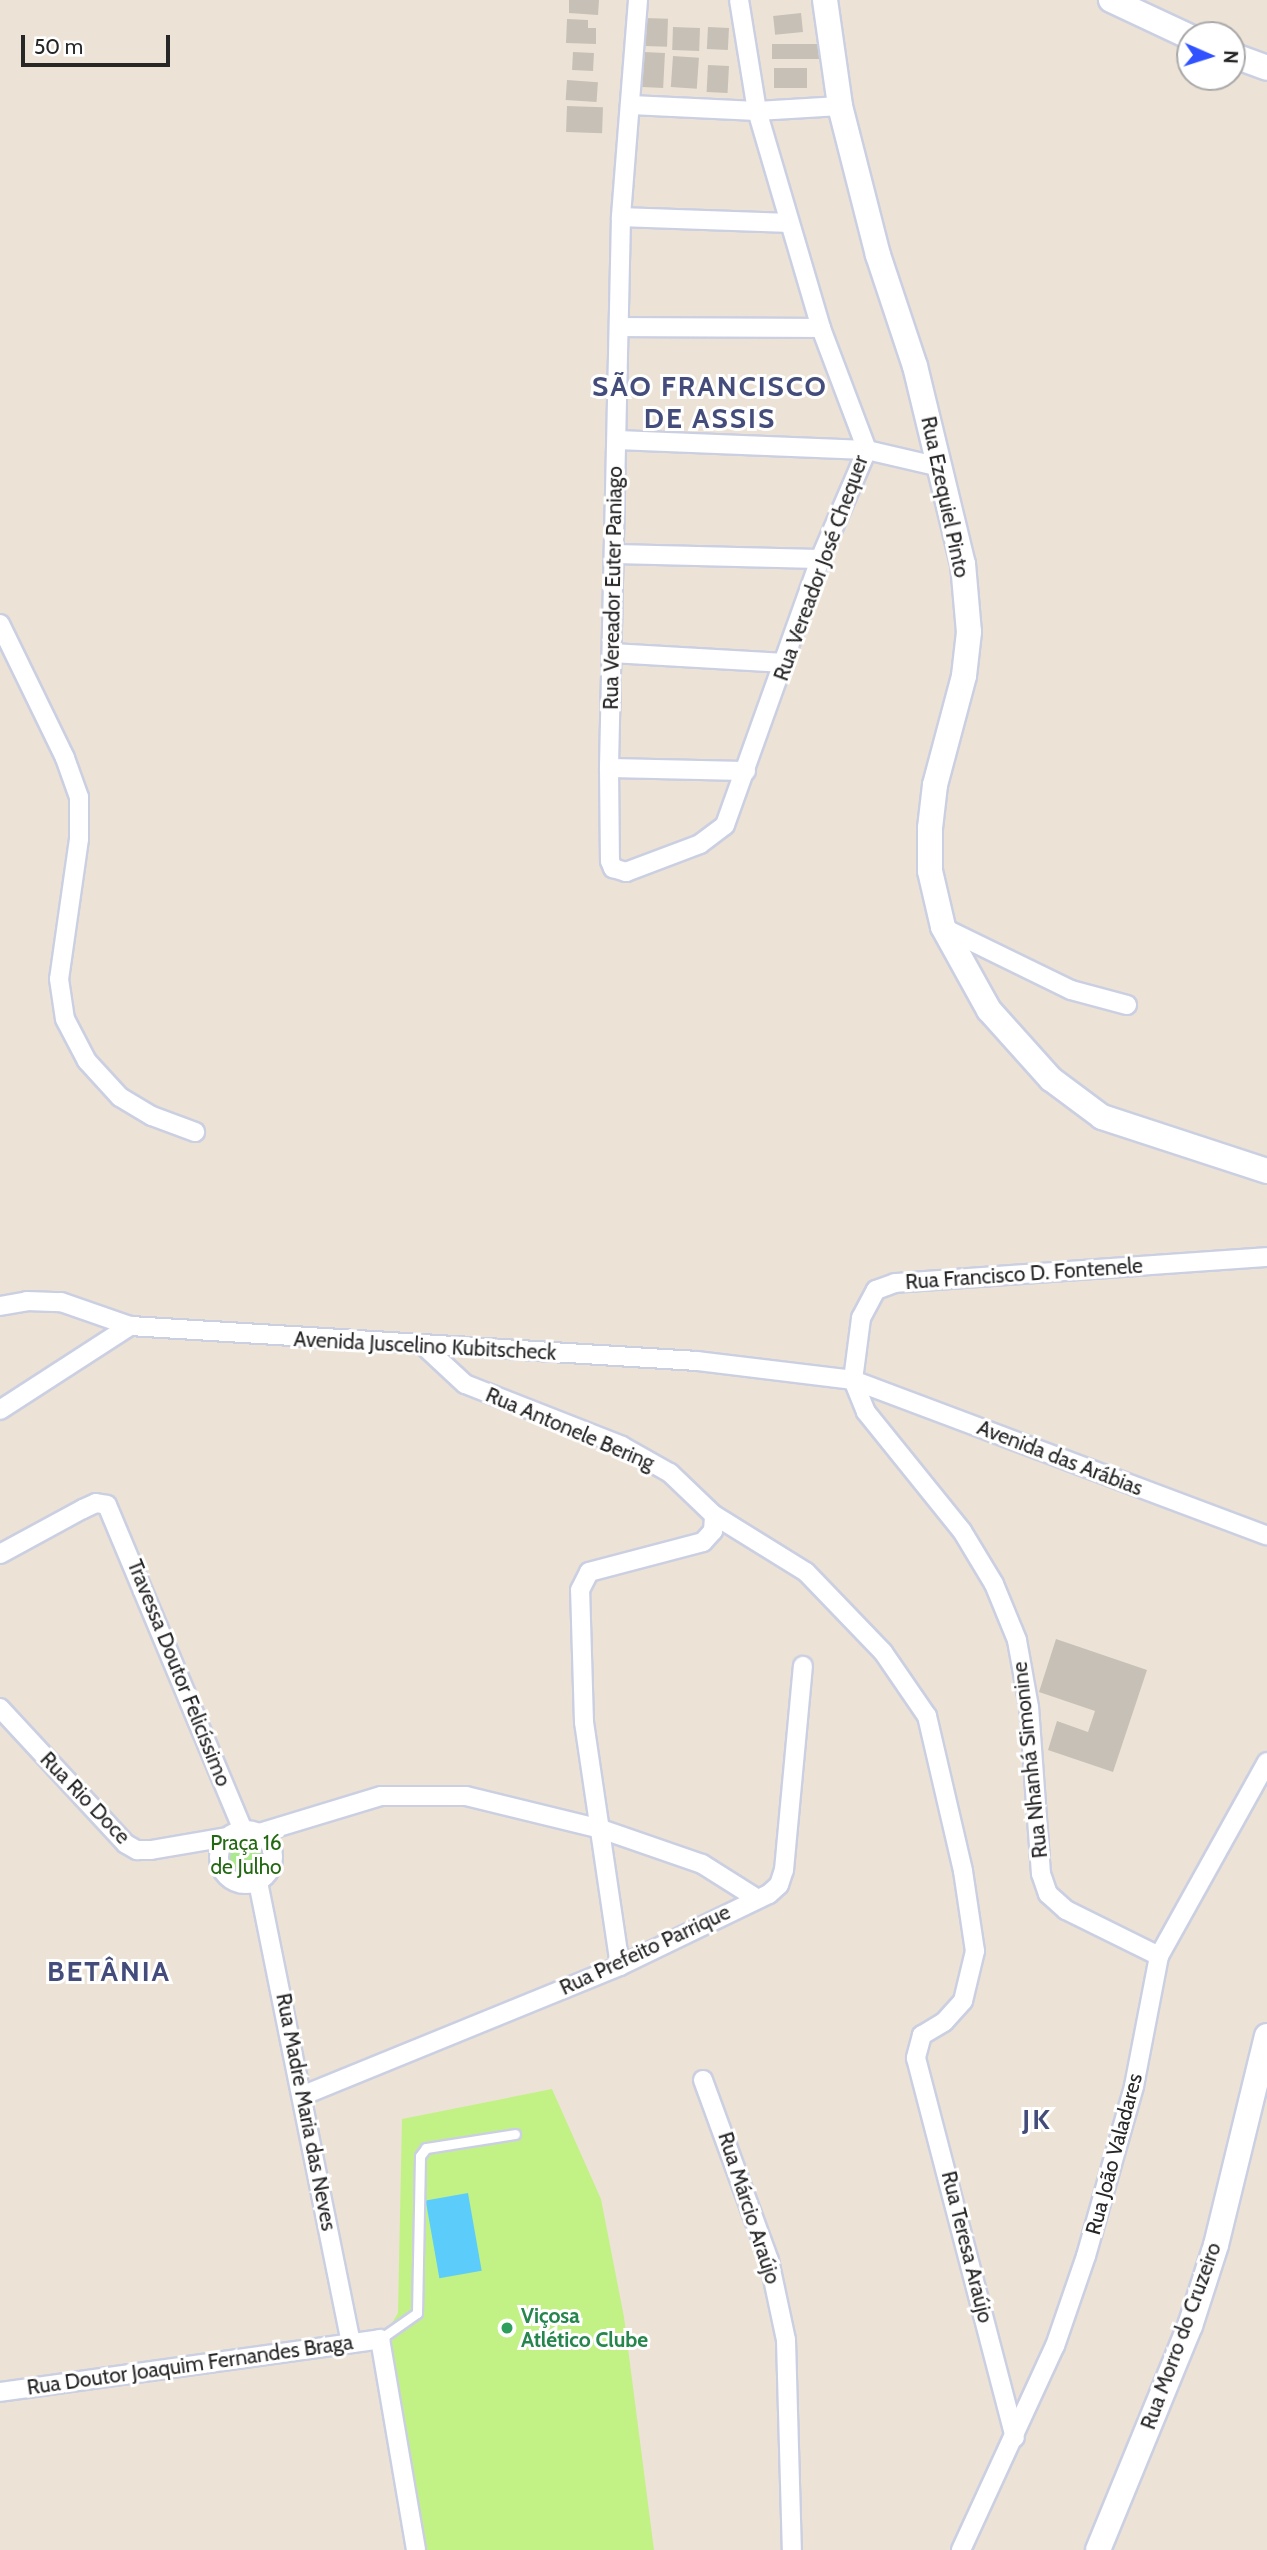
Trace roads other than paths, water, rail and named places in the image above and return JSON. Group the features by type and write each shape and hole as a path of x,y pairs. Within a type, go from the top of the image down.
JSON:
{"street":[{"name":"Rua Vereador Euter Paniago","path":"626,872 613,868 610,861 609,768 621,217 638,0"},
{"name":"Rua Vereador José Chequer","path":"626,872 700,844 725,825 820,559 867,450 821,328 757,111 739,0"},
{"name":"Rua Ezequiel Pinto","path":"825,0 840,106 940,467 963,564 969,632 964,676 935,785 930,828 930,871 943,927 989,1010 1051,1079 1102,1117 1267,1171"},
{"path":"1111,0 1176,30"},
{"path":"1246,60 1267,68"},
{"path":"631,105 757,111 840,106"},
{"path":"621,217 789,223"},
{"path":"619,327 821,328"},
{"path":"617,440 867,450 940,467"},
{"path":"614,554 820,559"},
{"path":"0,624 65,758 79,797 79,839 59,979 65,1019 87,1061 120,1097 152,1116 195,1132"},
{"path":"612,653 785,663"},
{"path":"609,768 746,771"},
{"path":"943,927 1071,989 1127,1005"},
{"name":"Rua Francisco D. Fontenele","path":"853,1380 866,1302 876,1290 895,1283 1267,1257"},
{"name":"Avenida Juscelino Kubitscheck","path":"0,1306 27,1301 61,1303 130,1326 697,1362 853,1380"},
{"path":"0,1410 130,1326"},
{"name":"Rua Antonele Bering","path":"424,1346 465,1384 622,1446 670,1472 714,1515 806,1572 883,1652 927,1716 963,1871 975,1951 963,2001 944,2021 922,2035 916,2058"},
{"name":"Avenida das Arábias","path":"853,1380 1267,1536"},
{"name":"Rua Nhanhá Simonine","path":"853,1380 866,1412 962,1531 994,1584 1017,1640 1029,1707 1041,1874 1048,1894 1066,1909 1159,1956"},
{"name":"Travessa Doutor Felicíssimo","path":"0,1554 96,1503 107,1506 114,1515 243,1833"},
{"path":"620,1966 584,1722 580,1591 589,1572 703,1542 713,1531 714,1515"},
{"name":"Rua Prefeito Parrique","path":"304,2095 620,1966 779,1885 784,1870 803,1666"},
{"name":"Rua Rio Doce","path":"0,1708 126,1844 137,1850 151,1850 243,1833 381,1796 466,1796 601,1829 702,1864 756,1898"},
{"name":"Rua João Valadares","path":"961,2550 1055,2346 1114,2168 1159,1956 1267,1762"},
{"path":"243,1833 271,1845 273,1862 257,1882 241,1884 221,1868 220,1852 243,1833"},
{"name":"Rua Madre Maria das Neves","path":"257,1882 304,2095 351,2342"},
{"name":"Rua Morro do Cruzeiro","path":"1098,2550 1190,2326 1216,2245 1267,2036"},
{"name":"Rua Teresa Araújo","path":"916,2058 1015,2437"},
{"name":"Rua Márcio Araújo","path":"703,2080 769,2260 786,2340 792,2550"},
{"path":"380,2339 416,2550"},
{"name":"Rua Doutor Joaquim Fernandes Braga","path":"0,2392 380,2339"}],"lane":[{"path":"380,2339 416,2313 419,2156 426,2148 515,2134"}],"water":[{"path":"468,2193 482,2271 439,2278 426,2200"}],"place":[{"name":"Viçosa Atlético Clube","path":"507,2328"}],"district":[{"name":"SÃO FRANCISCO DE ASSIS","path":"710,402"},
{"name":"BETÂNIA","path":"109,1971"},
{"name":"JK","path":"1037,2119"}],"park label":[{"name":"Praça 16 de Julho","path":"246,1855"}]}
